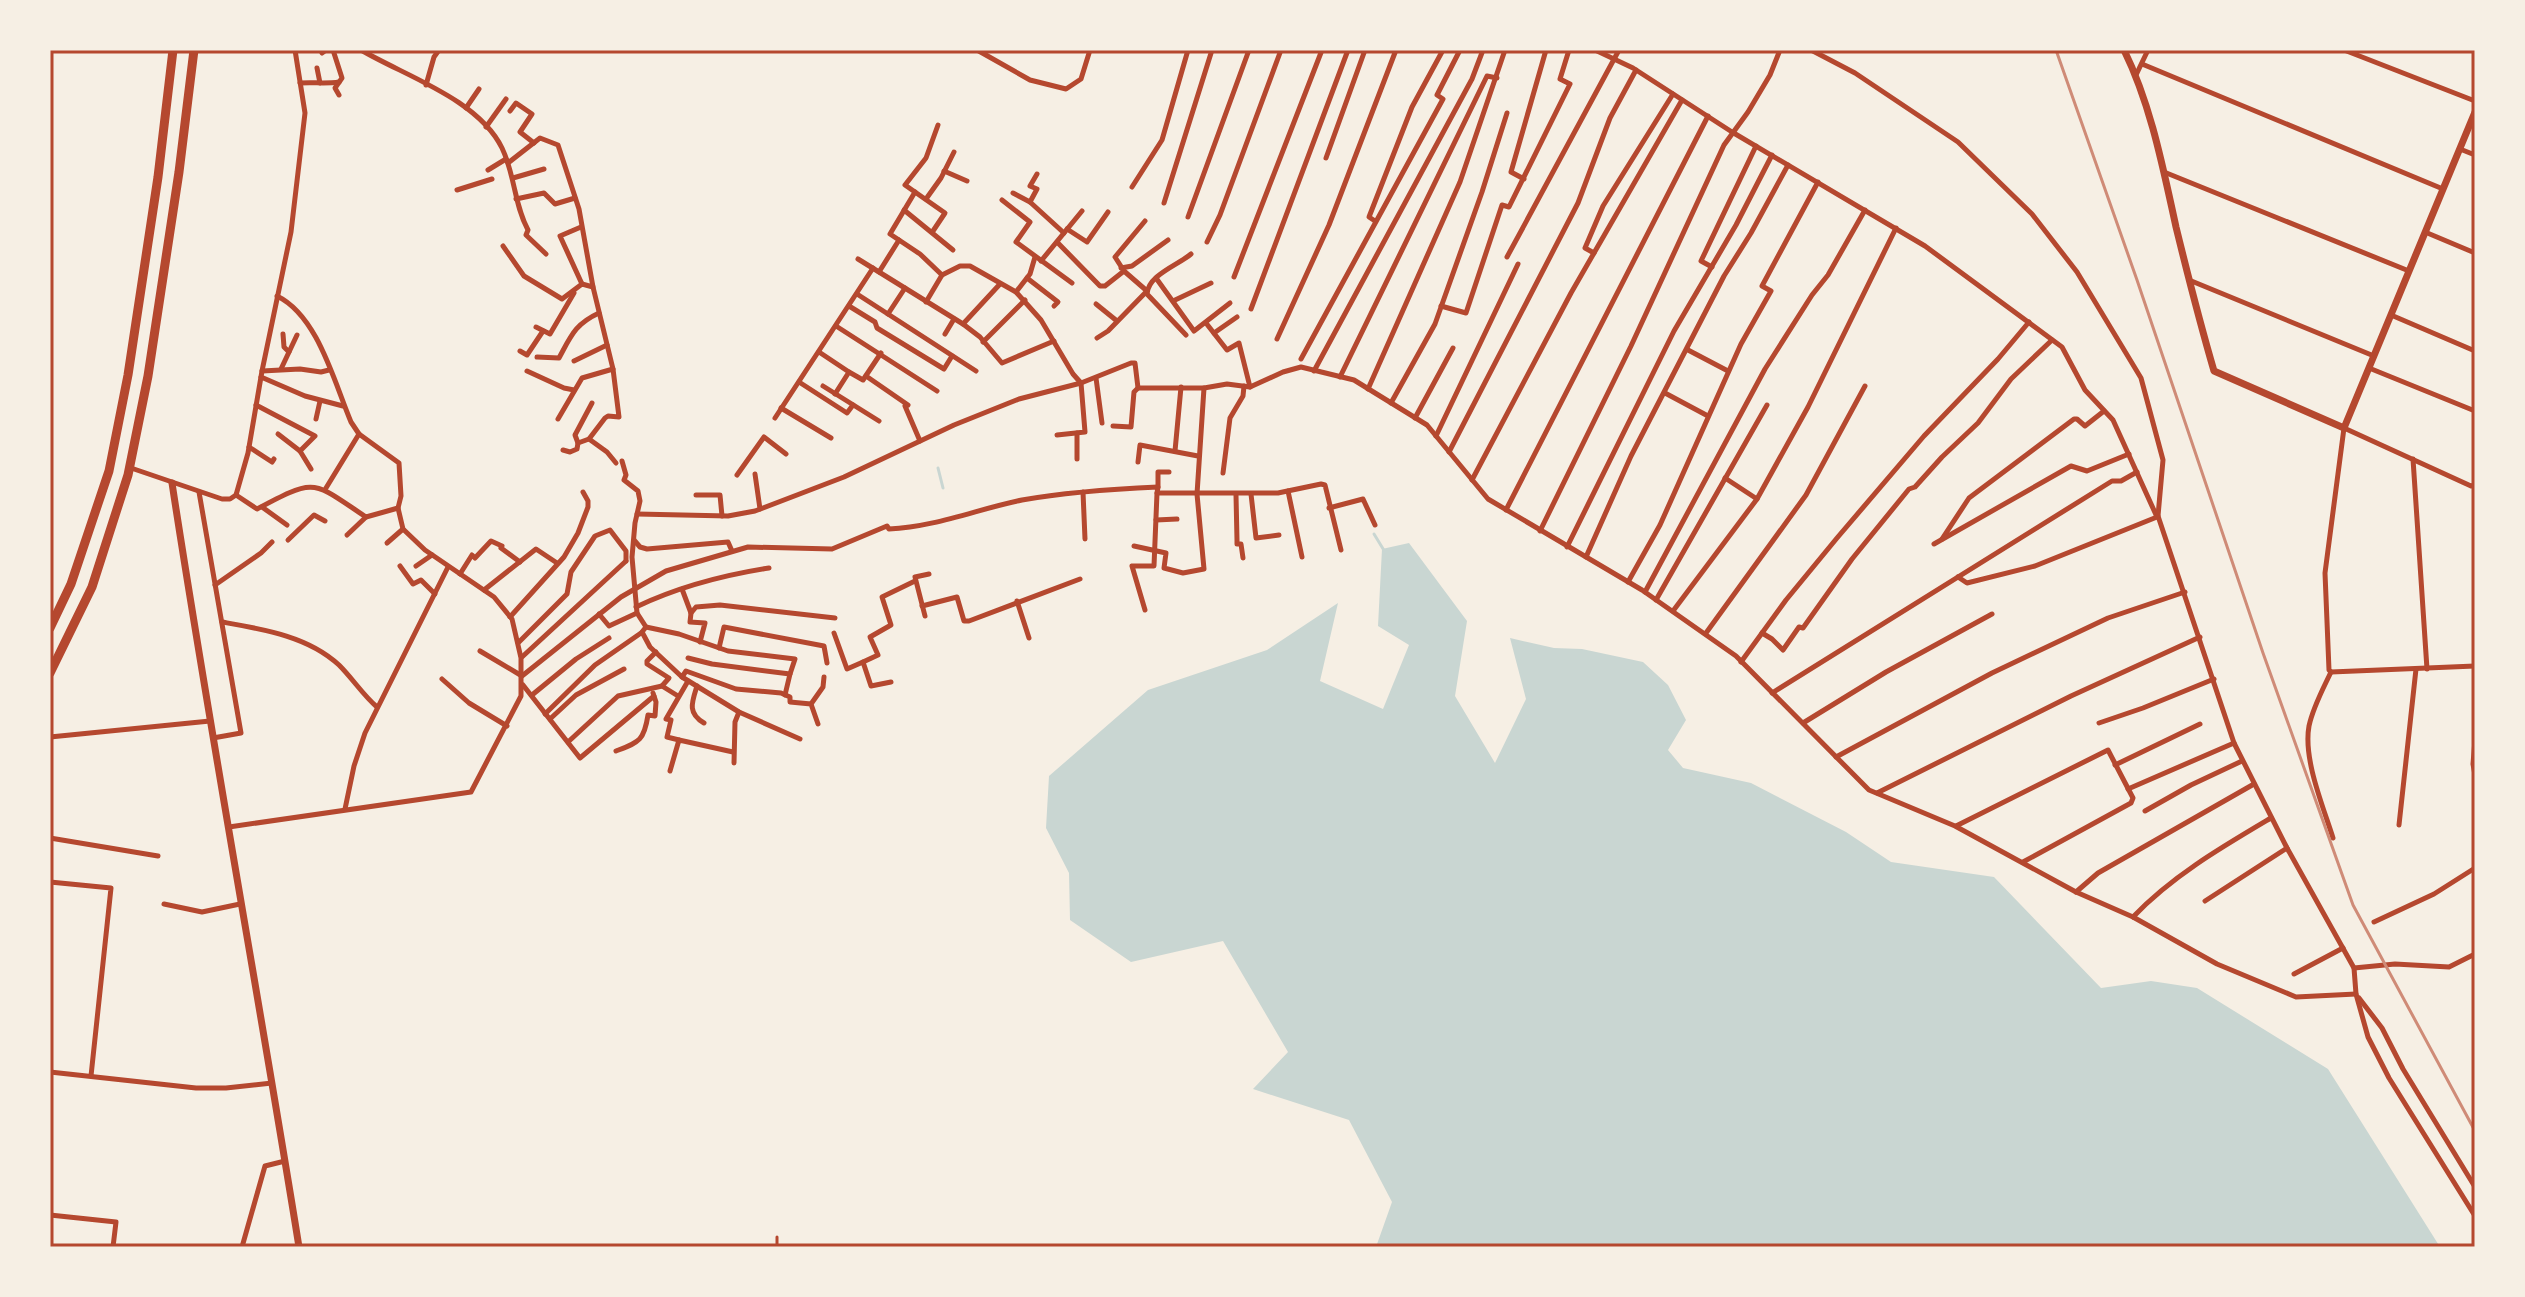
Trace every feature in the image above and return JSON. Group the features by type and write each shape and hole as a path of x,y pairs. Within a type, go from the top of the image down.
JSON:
{"highway":[{"path":"50,628 71,584 109,471 128,375 160,167 173,50"},
{"path":"50,673 92,587 130,468 148,376 194,50"}],"street":[{"path":"130,468 222,499 236,495 249,447 291,232 305,113 295,50"},
{"path":"333,50 342,78 335,88 339,95"},
{"path":"361,50 466,108 486,127 500,144 507,161 520,216 528,230 526,235 546,254"},
{"path":"426,85 439,50"},
{"path":"977,50 1030,80 1066,89 1081,79 1090,50"},
{"path":"1132,187 1162,140 1188,50"},
{"path":"1164,203 1212,50"},
{"path":"1188,217 1249,50"},
{"path":"1207,242 1220,215 1281,50"},
{"path":"1234,277 1322,50"},
{"path":"1251,309 1348,50"},
{"path":"1326,158 1365,50"},
{"path":"1277,339 1329,225 1396,50"},
{"path":"1375,221 1369,217 1412,107 1443,50"},
{"path":"1301,359 1443,99 1437,95 1460,50"},
{"path":"1314,371 1472,79 1483,50"},
{"path":"1368,389 1460,182 1505,50"},
{"path":"1524,179 1511,172 1546,50"},
{"path":"1441,306 1466,313 1502,205 1509,207 1570,84 1560,79 1569,50"},
{"path":"1595,50 1636,70 1732,132 1925,246 2062,347 2085,390 2113,420 2158,516 2234,743 2271,818 2354,968 2356,994 2368,1037 2475,1216"},
{"path":"1507,257 1619,50"},
{"path":"1540,531 1631,346 1724,145 1760,93 1780,50"},
{"path":"1811,50 1855,73 1958,142 2032,214 2077,272 2141,378 2163,460 2158,516"},
{"path":"2124,50 2136,75 2164,172 2188,280 2214,371 2471,486 2475,485"},
{"path":"2136,75 2148,50"},
{"path":"2344,50 2475,101"},
{"path":"2142,64 2443,189"},
{"path":"317,68 320,84"},
{"path":"1449,452 1578,203 1610,118 1636,70"},
{"path":"1340,377 1487,76 1497,78"},
{"path":"300,83 339,81"},
{"path":"466,108 479,89"},
{"path":"1594,253 1585,248 1603,206 1673,94"},
{"path":"486,127 506,99"},
{"path":"1472,480 1594,253 1682,100"},
{"path":"510,111 516,103 532,114 520,132 534,143"},
{"path":"2333,838 2318,788 2308,737 2311,719 2331,672 2325,573 2344,428 2475,112"},
{"path":"1391,403 1435,324 1507,113"},
{"path":"1506,510 1708,116"},
{"path":"933,231 945,213 905,185 926,158 938,125"},
{"path":"488,170 544,138 558,145 575,198 613,369 619,417 608,416 589,439 578,443"},
{"path":"1712,267 1701,261 1756,146"},
{"path":"2460,149 2475,155"},
{"path":"926,199 954,152"},
{"path":"1567,547 1674,331 1772,155"},
{"path":"1586,557 1631,456 1724,276 1788,165"},
{"path":"513,178 544,169"},
{"path":"944,171 967,181"},
{"path":"2164,172 2409,271"},
{"path":"1030,202 1037,189 1030,186 1037,174"},
{"path":"457,190 492,179"},
{"path":"1628,582 1660,525 1728,371 1771,291 1762,286 1818,182"},
{"path":"915,192 890,234 920,254 942,275"},
{"path":"516,199 544,193 555,204 575,198"},
{"path":"1013,193 1030,202 1066,231 1087,242 1108,212"},
{"path":"1002,200 1030,222 1016,242 1072,283"},
{"path":"904,210 953,250"},
{"path":"1645,592 1765,369 1828,275 1865,210"},
{"path":"1041,261 1082,211"},
{"path":"1145,221 1115,257 1122,269 1147,291 1186,335"},
{"path":"579,286 560,236 581,227"},
{"path":"1673,611 1757,499 1808,407 1896,228"},
{"path":"2425,232 2475,253"},
{"path":"775,418 857,294 899,240"},
{"path":"1057,242 1100,286 1105,286 1122,269 1132,266 1168,240"},
{"path":"503,246 524,276 562,299 579,286 593,287"},
{"path":"1097,338 1147,291 1156,278 1191,254"},
{"path":"1016,292 1027,278 1035,257"},
{"path":"858,259 963,324 1002,363 1054,340"},
{"path":"1436,436 1518,264"},
{"path":"926,302 942,275 960,266 970,266 1025,300 1081,383 1085,432 1057,435"},
{"path":"1027,278 1058,302 1054,306"},
{"path":"1156,278 1194,331 1230,303"},
{"path":"2188,280 2374,356"},
{"path":"1173,301 1211,283"},
{"path":"963,324 1000,284"},
{"path":"536,327 550,334 579,286"},
{"path":"888,314 905,288"},
{"path":"857,294 976,371"},
{"path":"228,828 471,792 521,696 521,658 510,617 494,597 448,567 403,529 398,508 401,496 399,463 359,434 311,328 289,302 277,296"},
{"path":"983,342 1025,300"},
{"path":"1096,304 1117,321"},
{"path":"849,306 875,322 877,328 944,369 952,356"},
{"path":"537,357 559,358 576,328 599,313"},
{"path":"2391,315 2475,351"},
{"path":"1214,333 1237,317"},
{"path":"945,334 954,319"},
{"path":"1741,662 1837,538 1924,436 2029,322"},
{"path":"1206,323 1227,350 1239,343 1248,386 1230,418 1223,473"},
{"path":"836,326 937,391"},
{"path":"520,351 527,355 543,331"},
{"path":"283,334 284,347 289,352"},
{"path":"280,370 297,335"},
{"path":"1762,633 1783,650 1909,489 1915,487 1978,423 2011,379 2052,340"},
{"path":"574,361 607,345"},
{"path":"1415,418 1453,348"},
{"path":"1688,350 1728,371"},
{"path":"819,352 863,380 881,353"},
{"path":"637,514 722,516 760,509 844,477 1019,399 1081,383 1135,363 1138,388"},
{"path":"1113,426 1131,427 1134,392 1138,388 1248,386 1298,368 1354,380 1427,425 1488,499 1645,592 1706,633 1741,662 1869,790 1955,826 2076,892 2133,917 2217,964 2296,997 2356,994"},
{"path":"2369,368 2475,411"},
{"path":"558,419 582,378 613,369"},
{"path":"261,374 280,370 329,370"},
{"path":"527,371 574,390"},
{"path":"835,394 849,372"},
{"path":"261,374 320,401 344,406"},
{"path":"866,376 907,406 920,441"},
{"path":"1096,378 1102,423"},
{"path":"799,382 847,413 853,405"},
{"path":"823,386 879,421"},
{"path":"1706,633 1806,495 1865,386"},
{"path":"1175,451 1181,387"},
{"path":"1134,546 1166,553 1164,568 1183,573 1204,569 1197,494 1204,388"},
{"path":"1665,393 1708,416"},
{"path":"316,419 320,401"},
{"path":"563,450 570,452 577,449 575,435 592,403"},
{"path":"256,405 315,436 300,451"},
{"path":"1656,600 1767,405"},
{"path":"781,408 831,438"},
{"path":"1941,539 1969,498 2074,419 2085,426 2104,411"},
{"path":"1077,433 1077,459"},
{"path":"278,434 300,451 311,469"},
{"path":"326,488 359,434"},
{"path":"737,475 764,437 786,454"},
{"path":"521,658 629,561 640,501 638,491 624,480 626,475 619,462 589,439"},
{"path":"1138,462 1140,445 1198,456"},
{"path":"249,447 272,462 274,459"},
{"path":"1934,544 2071,466 2087,471 2129,454"},
{"path":"2413,459 2427,669"},
{"path":"1145,610 1132,566 1154,566 1158,472 1169,472"},
{"path":"1772,693 2112,481 2121,481 2137,472"},
{"path":"755,474 760,509"},
{"path":"1725,478 1757,499"},
{"path":"172,483 299,1247"},
{"path":"522,680 599,614 666,571 748,547 832,549 887,526 889,529 914,528 1022,500 1083,492 1158,490 1236,495 1325,485 1341,550"},
{"path":"236,495 257,509 293,490 310,486 326,488 366,517"},
{"path":"1288,491 1302,557"},
{"path":"199,492 241,733 213,738"},
{"path":"510,617 573,542 588,501 583,492"},
{"path":"1083,492 1085,539"},
{"path":"1251,494 1256,538 1279,535"},
{"path":"696,495 720,495 722,516"},
{"path":"1236,495 1237,544 1241,544 1243,558"},
{"path":"1329,508 1363,499 1375,525"},
{"path":"262,507 287,525"},
{"path":"347,535 366,517 398,508"},
{"path":"288,540 314,515 325,521"},
{"path":"1958,577 1967,583 2035,566 2158,516"},
{"path":"1156,520 1177,519"},
{"path":"387,543 403,529"},
{"path":"518,642 567,594 571,572 595,536 610,530 626,551 635,589 636,610 656,652 685,679 739,712 800,739"},
{"path":"633,540 647,549 728,542 732,551"},
{"path":"460,574 472,555 475,558 491,541 520,562"},
{"path":"215,585 272,542"},
{"path":"484,590 536,549 557,563"},
{"path":"416,566 432,555"},
{"path":"400,566 413,584 421,580 435,594"},
{"path":"345,809 365,733 448,567"},
{"path":"599,614 609,626 682,589 769,568"},
{"path":"925,616 915,577 929,574"},
{"path":"922,606 957,597 962,617 964,621 969,621 1080,579"},
{"path":"834,633 847,669 878,655 870,637 891,625 882,597 915,581"},
{"path":"682,589 691,613 690,622 705,623 700,642"},
{"path":"1836,757 2018,660 2108,618 2185,592"},
{"path":"1017,601 1029,638"},
{"path":"691,613 696,607 720,605 835,618"},
{"path":"1803,723 1886,672 1992,614"},
{"path":"222,622 310,645 338,665 377,707"},
{"path":"719,648 724,627 824,646 827,663"},
{"path":"545,714 595,665 644,630 679,634 719,648 795,659 785,695"},
{"path":"1877,793 2071,696 2200,637"},
{"path":"532,695 576,659 609,638"},
{"path":"480,651 522,680 580,758 654,696"},
{"path":"568,742 618,696 662,686 669,678 647,661 656,652"},
{"path":"688,658 790,674"},
{"path":"863,662 871,686 891,682"},
{"path":"2331,672 2475,666"},
{"path":"550,719 576,695 624,669"},
{"path":"2399,825 2416,669"},
{"path":"733,752 667,737 671,720 666,719 686,671 736,689 785,695 790,697 790,702 811,704"},
{"path":"811,704 823,687 824,677"},
{"path":"442,679 469,703 507,726"},
{"path":"2099,723 2214,679"},
{"path":"662,686 678,696"},
{"path":"697,686 691,705 693,714 704,723"},
{"path":"616,751 643,738 648,715 655,716 652,688"},
{"path":"811,704 818,724"},
{"path":"734,763 735,722 739,712"},
{"path":"50,737 210,721"},
{"path":"2115,765 2200,724"},
{"path":"670,771 679,740"},
{"path":"2475,740 2475,775"},
{"path":"2128,789 2234,743"},
{"path":"1955,826 2106,749 2133,798 2131,803 2022,862"},
{"path":"2145,811 2242,761"},
{"path":"2076,892 2098,873 2254,784"},
{"path":"2133,917 2152,897 2213,852 2271,818"},
{"path":"50,838 158,856"},
{"path":"2205,901 2287,848"},
{"path":"2374,922 2434,894 2475,868"},
{"path":"50,882 111,888 91,1076"},
{"path":"164,904 202,912 240,904"},
{"path":"2294,974 2343,948"},
{"path":"2354,968 2395,964 2449,967 2475,954"},
{"path":"2356,994 2382,1028 2410,1081 2475,1187"},
{"path":"50,1072 196,1088 272,1083"},
{"path":"242,1247 265,1166 285,1161"},
{"path":"50,1215 116,1222 113,1247"}],"lane":[{"path":"777,1237 777,1247"}],"shaded area":[{"path":"1409,543 1467,621 1455,696 1495,763 1526,699 1510,638 1643,662 1668,685 1686,720 1668,750 1683,768 1751,783 1846,832 1891,862 1994,877 2101,988 2151,981 2197,988 2328,1069 2440,1247 1376,1247 1392,1202 1349,1120 1253,1089 1288,1052 1223,941 1131,962 1070,920 1069,873 1046,828 1049,776 1148,690 1267,650 1338,603 1320,681 1383,709 1409,645 1378,626 1382,549"}],"waterway":[{"path":"938,468 943,488"},
{"path":"1374,534 1385,552"}],"railway":[{"path":"2056,50 2353,905 2475,1131"}]}
